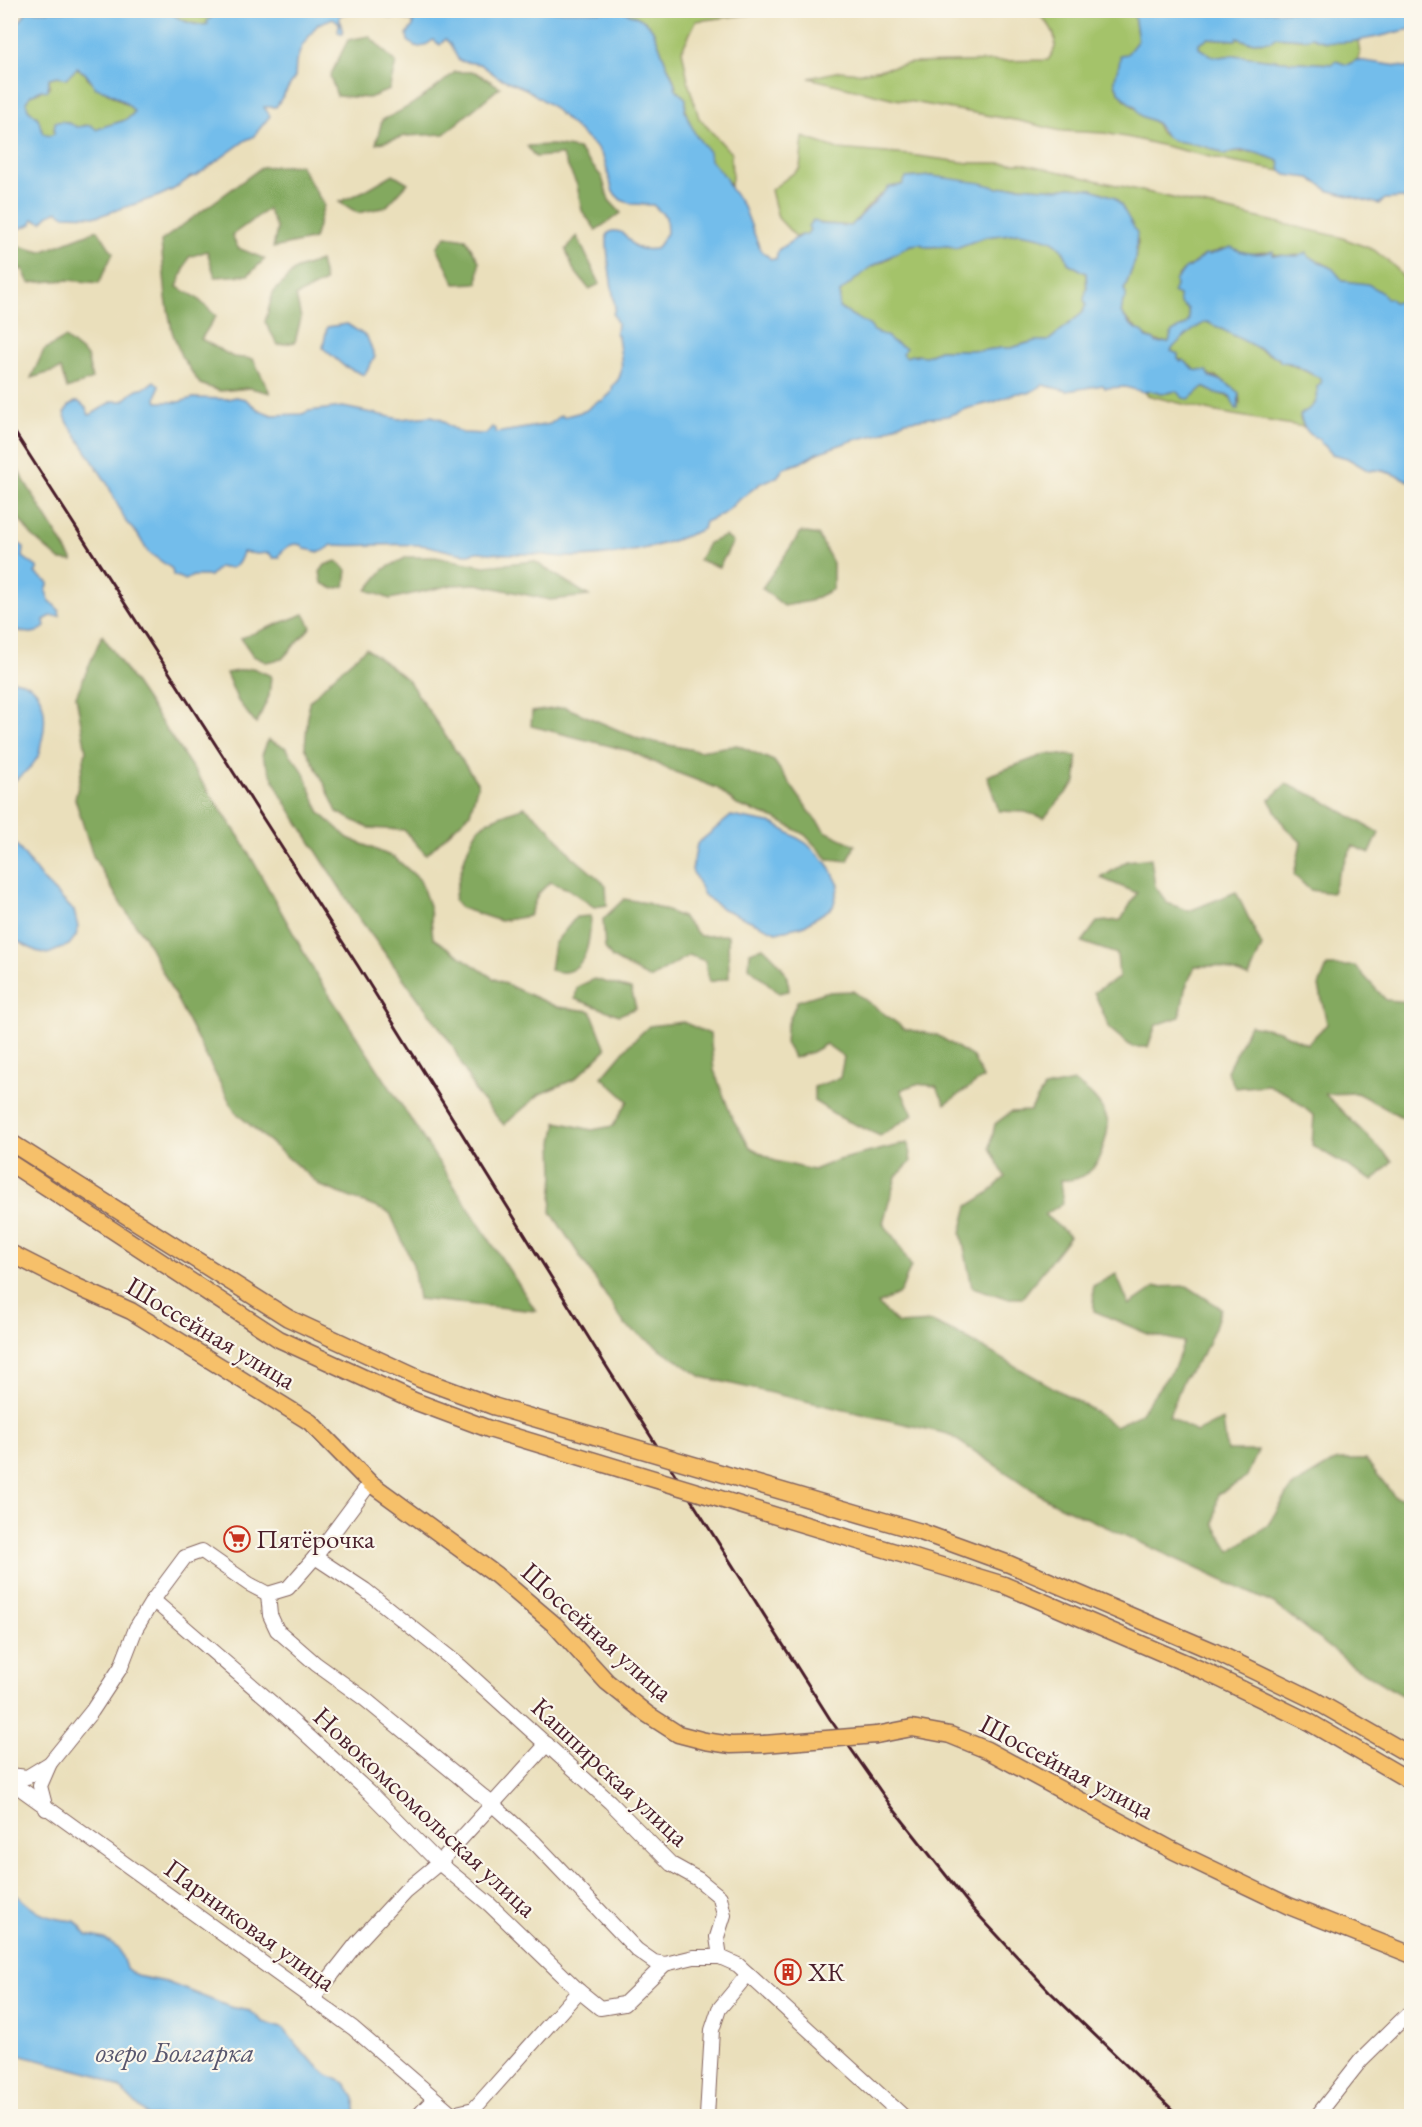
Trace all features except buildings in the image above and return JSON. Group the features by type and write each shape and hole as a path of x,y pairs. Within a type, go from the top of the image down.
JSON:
{"main road":[{"name":"Шоссейная улица","path":"10,1142 288,1318 420,1379 493,1406 921,1532 1009,1564 1213,1651 1314,1700 1412,1756"},
{"name":"Шоссейная улица","path":"10,1163 279,1339 414,1401 489,1429 1004,1585 1204,1671 1309,1722 1412,1782"},
{"name":"Шоссейная улица","path":"10,1253 131,1311 310,1422 370,1483 496,1575 555,1625 607,1682 647,1714 678,1734 731,1745 876,1735 912,1728 950,1735 987,1750 1173,1851 1289,1906 1412,1955"}],"street":[{"path":"46,1809 40,1786 50,1764 92,1712 121,1667 136,1628 153,1600 185,1557 202,1551 249,1584 268,1594 288,1588 315,1557 370,1483"},
{"name":"Кашпирская улица","path":"315,1557 365,1590 434,1644 610,1802 671,1864 698,1879 720,1897 724,1915 717,1936 720,1957"},
{"path":"268,1594 270,1616 277,1630 316,1664 366,1700 492,1804 535,1843 637,1950 654,1962 665,1964 694,1957 720,1957 738,1965 903,2116"},
{"name":"Новокомсомольская улица","path":"153,1600 272,1702 370,1793 439,1863 489,1904 579,1991 600,2008 624,2004 665,1964"},
{"path":"312,2000 357,1944 405,1891 439,1863 547,1744"},
{"path":"10,1775 27,1777 50,1764"},
{"name":"Парниковая улица","path":"10,1781 353,2028 433,2100 453,2115"},
{"path":"707,2116 712,2030 719,2009 748,1974"},
{"path":"453,2115 474,2109 579,1991"},
{"path":"1317,2116 1361,2060 1412,2010"},
{"path":"418,2116 433,2100"}],"green space":[{"path":"168,11 219,11 208,20 208,24 198,25 187,22"},
{"path":"622,11 778,11 696,21 682,50 699,118 731,153 730,186 710,160 708,152 691,127 686,113 686,99 676,89 651,27 641,18"},
{"path":"1032,11 1137,11 1134,16 1138,40 1121,63 1115,79 1119,92 1124,98 1154,122 1164,136 1176,141 1207,146 1222,153 1254,152 1279,161 1281,171 1231,162 1131,138 1104,133 1061,131 1020,121 895,99 809,78 840,71 860,73 912,63 1048,60 1055,47 1054,35 1046,21"},
{"path":"369,36 396,63 389,90 369,98 337,96 330,76 348,40"},
{"path":"1275,37 1300,39 1312,37 1328,41 1358,40 1360,54 1357,60 1347,65 1336,61 1333,64 1233,55 1210,56 1199,48 1199,43 1204,38 1236,40 1236,38 1249,42 1272,41"},
{"path":"76,68 85,73 89,81 135,111 127,119 97,130 85,125 77,128 71,125 54,128 55,134 50,137 42,134 38,118 28,109 26,102 31,95 50,87 49,78 58,76 66,79"},
{"path":"455,72 475,72 500,87 444,134 406,136 376,144 382,120 420,99"},
{"path":"803,137 838,149 969,163 1022,163 1340,237 1374,250 1396,268 1411,288 1411,314 1407,313 1399,303 1356,284 1343,281 1333,269 1302,255 1284,256 1265,252 1247,254 1237,250 1223,249 1201,258 1177,278 1179,296 1188,309 1189,320 1186,325 1172,332 1169,342 1154,340 1142,334 1121,313 1124,291 1135,261 1138,242 1114,197 1098,191 1070,187 1058,189 1017,186 998,188 932,176 906,178 902,185 888,189 881,194 851,226 818,223 806,235 796,237 778,218 771,190 800,168"},
{"path":"553,145 578,149 602,177 609,200 621,213 596,230 582,211 577,185 562,155 535,157 527,146"},
{"path":"300,165 324,205 314,239 273,248 277,229 268,209 232,235 238,248 265,259 248,275 215,277 207,251 189,257 177,287 196,297 216,316 201,339 233,357 253,359 270,393 250,388 220,391 200,384 181,356 172,331 166,298 161,241 262,167"},
{"path":"393,174 408,183 386,207 358,213 339,202 366,190"},
{"path":"98,230 113,253 99,283 67,280 29,283 22,268 11,278 11,244 41,252"},
{"path":"1019,233 1043,237 1056,243 1065,254 1068,263 1086,273 1087,305 1081,314 1048,341 978,351 939,350 926,356 906,357 902,355 905,348 839,308 840,292 869,268 911,245 956,248 985,237"},
{"path":"446,236 466,239 479,261 478,283 455,284 437,247"},
{"path":"577,236 600,284 589,289 573,269 566,250"},
{"path":"320,261 325,282 296,296 301,318 295,342 278,345 265,322 273,293 295,270"},
{"path":"1207,322 1320,378 1321,383 1317,387 1316,401 1300,418 1304,427 1211,411 1147,395 1144,392 1162,394 1176,391 1183,398 1195,394 1203,387 1240,404 1239,393 1221,379 1195,370 1186,362 1178,359 1178,354 1171,351 1187,335"},
{"path":"65,338 87,356 92,379 67,389 61,369 31,378 44,350"},
{"path":"11,459 73,561 60,560 32,536 11,508"},
{"path":"801,532 818,535 833,563 833,589 810,601 784,606 762,588"},
{"path":"725,536 733,542 719,567 699,560 708,543"},
{"path":"407,557 435,557 484,566 534,561 589,596 550,600 477,584 452,585 390,599 367,590 384,569"},
{"path":"336,561 347,570 345,586 334,589 322,583 320,572 325,565"},
{"path":"304,614 311,627 282,659 266,662 253,656 241,638"},
{"path":"102,635 242,841 317,976 536,1311 418,1299 413,1265 390,1213 321,1186 235,1112 144,936 122,906 93,856 75,799 86,751 76,696"},
{"path":"366,648 408,680 478,784 470,813 426,855 404,830 368,828 337,812 305,747 309,702"},
{"path":"253,668 271,676 269,696 256,724 238,701 226,673"},
{"path":"565,707 639,739 699,751 737,745 774,761 825,831 855,845 848,861 828,859 805,835 776,819 737,805 717,788 670,770 630,751 531,726 532,712"},
{"path":"268,740 285,747 303,771 320,813 348,838 395,858 420,880 430,909 433,938 493,978 523,992 557,1007 591,1011 606,1049 575,1079 540,1094 504,1125 476,1093 451,1043 359,918 282,797 262,755"},
{"path":"1046,754 1077,756 1076,782 1044,818 1025,812 999,811 987,776"},
{"path":"1286,784 1317,797 1379,833 1370,853 1353,846 1339,872 1332,893 1310,890 1294,875 1301,842 1285,827 1269,800"},
{"path":"525,807 549,828 573,857 606,885 607,905 594,907 568,889 550,882 538,894 529,916 500,921 461,908 454,900 466,853 478,829 493,819"},
{"path":"1151,858 1155,886 1167,903 1189,911 1236,892 1262,946 1249,977 1217,966 1195,966 1185,989 1180,1017 1156,1025 1148,1047 1132,1047 1110,1029 1094,992 1119,978 1117,954 1082,942 1097,922 1121,920 1137,893 1101,878 1127,861"},
{"path":"624,899 647,903 682,917 700,936 728,935 729,978 709,982 705,961 689,955 650,979 612,958 605,948 603,919"},
{"path":"591,916 587,949 579,964 565,972 550,970 554,944 576,917"},
{"path":"763,947 784,972 789,991 779,993 749,967 750,952"},
{"path":"1327,966 1355,966 1386,1000 1411,1002 1411,1122 1357,1093 1325,1094 1392,1161 1373,1181 1312,1145 1314,1116 1289,1095 1268,1085 1235,1088 1227,1071 1250,1025 1279,1031 1307,1044 1327,1024 1319,986"},
{"path":"594,979 631,989 636,1008 619,1015 575,999 577,987"},
{"path":"853,991 905,1029 937,1035 973,1057 983,1078 945,1104 936,1086 916,1084 901,1090 913,1115 880,1136 841,1118 814,1101 814,1087 840,1078 844,1057 826,1044 794,1058 785,1043 786,1028 797,1001 826,992"},
{"path":"683,1022 710,1034 714,1070 732,1118 750,1147 775,1161 813,1170 838,1160 908,1143 911,1162 896,1177 883,1223 911,1266 900,1293 878,1304 898,1324 932,1322 964,1337 1091,1409 1115,1426 1139,1415 1175,1366 1184,1342 1148,1334 1094,1311 1093,1286 1116,1274 1129,1305 1155,1287 1187,1286 1221,1308 1204,1352 1184,1378 1169,1416 1196,1432 1223,1420 1227,1451 1258,1451 1246,1478 1218,1494 1214,1524 1230,1551 1268,1525 1292,1487 1337,1460 1366,1460 1395,1497 1411,1500 1412,1651 1408,1658 1411,1664 1411,1701 1353,1666 1276,1605 1048,1500 948,1434 702,1377 625,1325 551,1212 554,1175 553,1142 557,1122 592,1130 613,1126 628,1101 602,1077 628,1046 649,1026"},
{"path":"1074,1082 1098,1102 1108,1124 1103,1146 1093,1167 1079,1178 1060,1180 1063,1203 1045,1215 1070,1236 1022,1298 1006,1298 972,1287 961,1232 968,1206 987,1194 1005,1177 990,1148 995,1124 1011,1112 1030,1111 1044,1088"}],"water":[{"path":"27,11 168,11 187,22 203,25 208,24 207,21 219,11 353,11 340,15 343,34 338,32 339,23 333,18 318,24 302,46 296,62 295,77 276,107 264,107 270,116 253,137 196,176 159,196 99,216 63,215 58,211 49,215 42,222 33,219 32,224 11,232 11,29","holes":["77,68 85,73 96,88 117,97 134,112 122,121 97,130 91,125 77,127 64,122 55,122 54,134 50,136 43,134 38,118 28,109 26,102 31,95 41,90 48,91 49,78 58,76 66,79"]},
{"path":"383,11 622,11 641,18 651,27 676,89 686,99 685,111 695,134 709,152 710,160 726,178 730,188 744,207 760,249 771,259 776,259 778,250 801,235 806,235 810,230 808,226 813,220 821,224 851,226 889,187 902,185 906,178 932,176 981,183 998,188 1017,186 1092,189 1114,197 1137,233 1135,261 1124,290 1126,299 1123,301 1121,313 1133,327 1157,343 1169,342 1172,332 1186,325 1189,320 1188,309 1180,303 1179,296 1173,293 1176,286 1175,281 1186,268 1206,254 1231,247 1252,253 1273,251 1273,255 1297,256 1307,252 1308,256 1333,269 1343,281 1368,284 1386,298 1399,302 1407,313 1411,314 1411,482 1385,471 1369,471 1347,458 1332,454 1319,439 1306,430 1300,415 1316,402 1317,387 1321,383 1320,378 1290,363 1280,362 1279,358 1207,322 1187,335 1171,351 1178,354 1181,362 1183,360 1195,370 1207,371 1210,377 1223,381 1239,393 1238,409 1230,396 1215,393 1203,387 1189,399 1183,398 1176,391 1162,394 1125,387 1105,388 1103,385 1067,391 1043,385 1029,393 1017,393 947,416 905,421 880,434 817,453 800,463 784,468 777,477 761,483 725,513 705,522 703,529 670,542 636,551 566,557 479,552 463,554 428,546 404,544 332,545 318,552 294,544 279,555 280,558 273,558 269,553 243,552 240,561 235,566 232,568 219,567 210,576 193,576 185,580 173,575 172,569 148,552 138,535 126,522 107,483 68,423 64,413 75,402 79,402 86,408 89,415 113,401 123,401 137,389 146,387 154,381 159,386 157,402 236,397 245,399 259,410 272,415 302,414 343,407 400,419 432,416 441,419 462,433 486,434 492,427 496,433 550,424 561,415 563,417 585,411 611,393 620,375 622,362 616,333 617,323 613,314 615,308 608,263 607,234 619,231 638,248 656,249 667,233 666,217 653,205 632,204 621,200 613,192 604,159 598,149 550,105 526,89 498,77 480,64 459,61 445,39 440,45 433,40 423,46 415,46 408,41 407,34 413,22 396,16 388,17","holes":["1019,233 1043,237 1056,243 1065,254 1068,263 1086,273 1087,288 1084,299 1086,305 1081,314 1048,341 1035,341 1011,348 978,351 939,350 926,356 906,357 902,354 906,348 874,331 869,325 839,308 840,292 869,268 911,245 956,248 985,237"]},
{"path":"1137,11 1411,11 1411,29 1361,40 1334,42 1312,37 1306,39 1275,37 1272,41 1249,42 1237,38 1236,40 1208,38 1199,43 1199,48 1210,55 1220,57 1233,55 1332,64 1336,61 1347,65 1357,60 1411,68 1411,198 1407,201 1404,198 1385,199 1379,204 1330,191 1310,178 1286,175 1281,171 1279,161 1259,154 1238,151 1225,155 1207,147 1168,138 1156,123 1139,114 1135,106 1122,95 1115,83 1120,55 1127,54 1138,40 1134,15"},
{"path":"347,324 367,337 375,357 364,375 344,366 323,348 327,327"},
{"path":"10,531 11,538 24,547 23,557 38,568 35,573 49,583 46,591 49,600 59,610 60,616 51,616 44,620 45,627 35,633 16,630 11,633"},
{"path":"11,680 23,682 38,694 44,712 44,723 40,751 35,762 11,784"},
{"path":"731,816 774,824 806,843 828,864 839,885 833,907 803,926 776,932 721,908 704,895 692,870 697,844"},
{"path":"11,838 44,881 74,911 78,927 76,936 69,945 48,954 36,951 11,938"},
{"name":"озеро Болгарка","path":"10,1889 46,1916 75,1921 87,1935 104,1939 119,1949 126,1968 136,1976 166,1982 230,2007 250,2011 263,2022 284,2029 302,2052 328,2075 345,2083 355,2098 355,2111 359,2116 148,2116 121,2089 97,2075 11,2053"}],"railway":[{"path":"10,425 358,966 605,1364 830,1719 891,1806 972,1908 1049,1991 1179,2116"}],"place":[{"name":"Пятёрочка","path":"237,1539"},
{"name":"ХК","path":"788,1972"}]}
